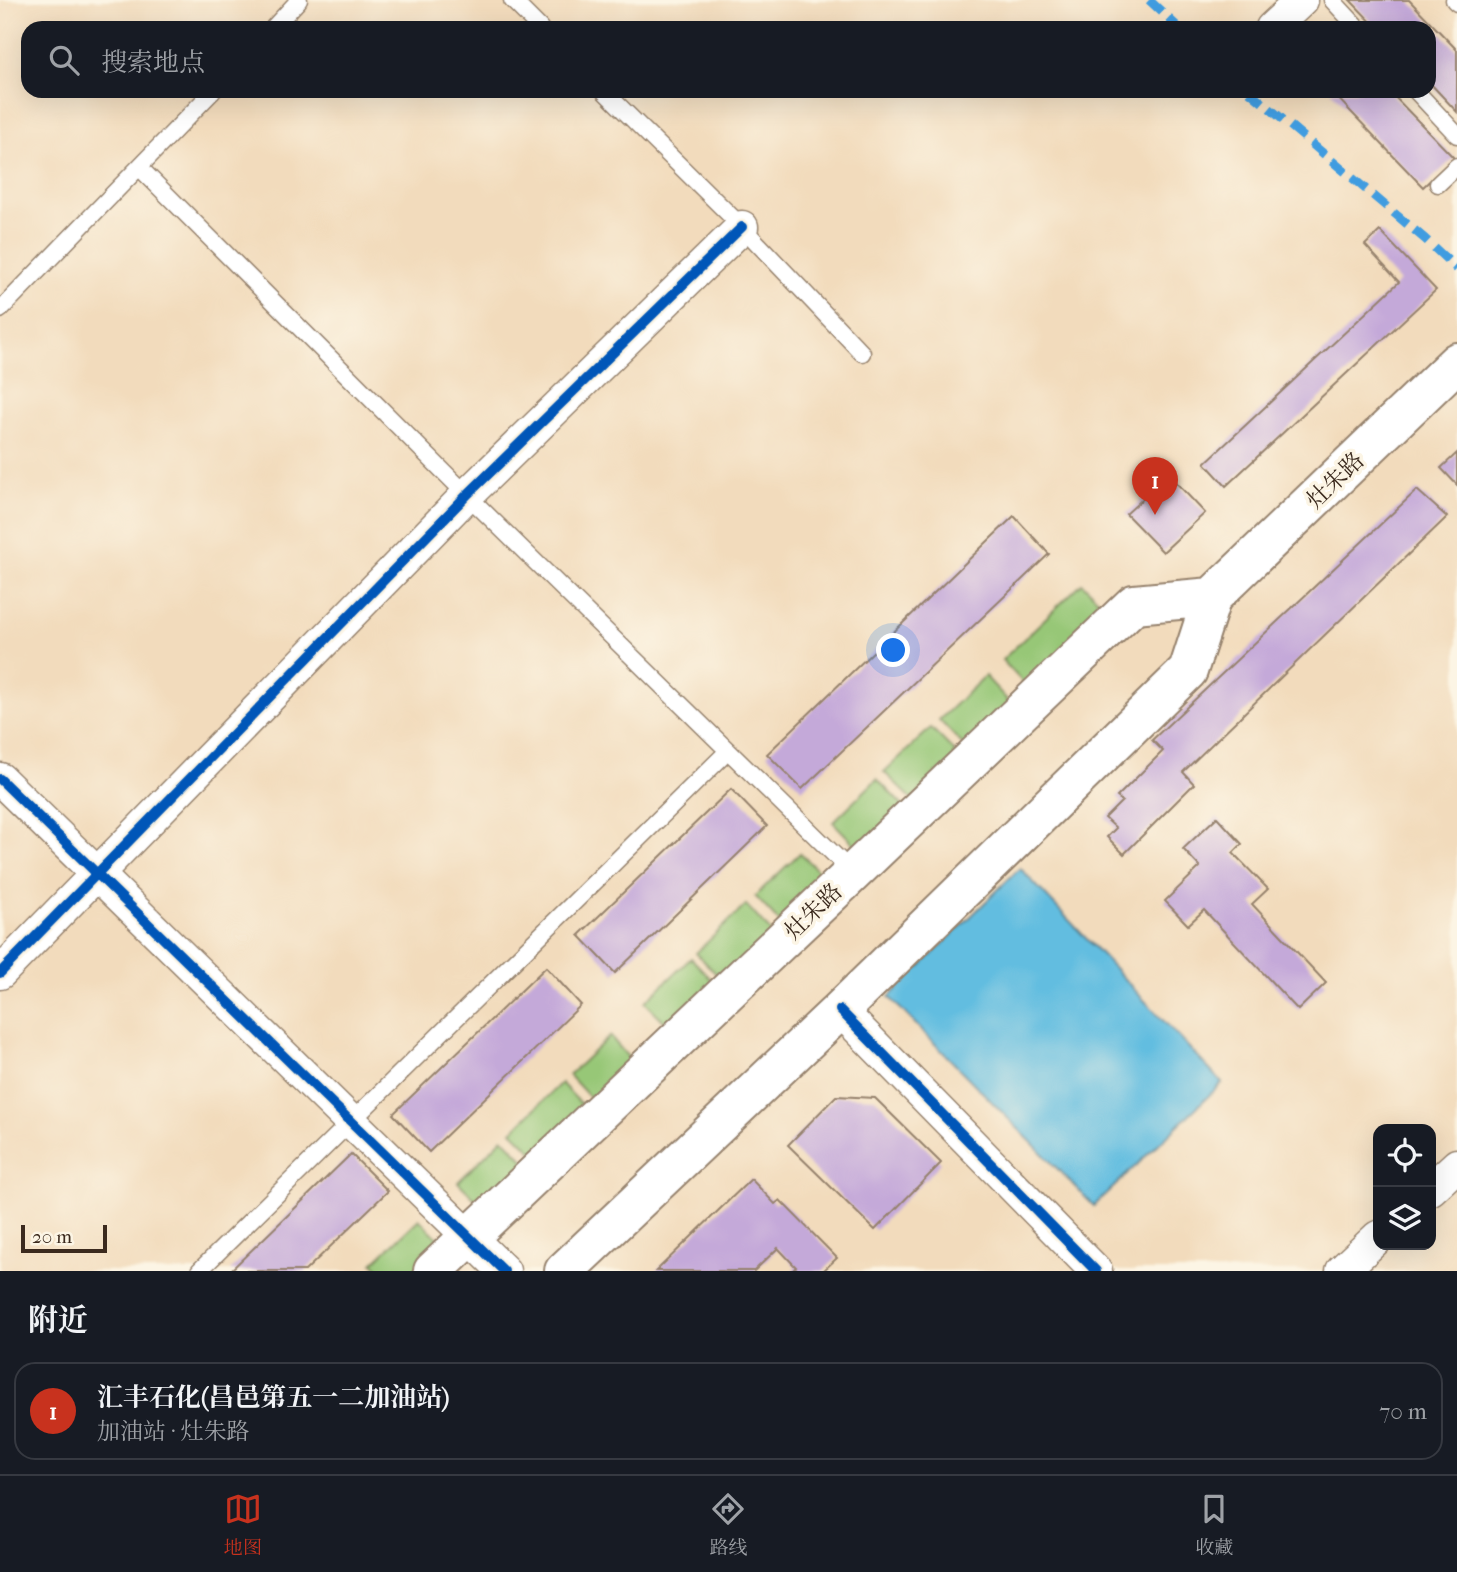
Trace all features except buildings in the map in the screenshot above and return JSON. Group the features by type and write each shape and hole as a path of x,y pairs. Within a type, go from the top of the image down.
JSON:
{"main road":[{"name":"灶朱路","path":"564,1271 840,1010 1188,671 1212,597 1457,362"},
{"name":"灶朱路","path":"433,1271 1133,604 1212,597"}],"street":[{"path":"1280,21 1302,0"},
{"path":"0,973 467,495 742,227"},
{"path":"0,779 504,1271"},
{"path":"840,1010 1096,1271"},
{"path":"1433,1187 1457,1165"},
{"path":"1342,1271 1373,1242"}],"lane":[{"path":"280,21 299,0"},
{"path":"512,0 533,21"},
{"path":"1332,0 1352,21"},
{"path":"0,310 206,98"},
{"path":"611,98 742,227 862,353"},
{"path":"1423,98 1457,135"},
{"path":"1438,184 1457,166"},
{"path":"140,168 467,495 853,873"},
{"path":"199,1271 728,751"}],"green space":[{"path":"1082,583 1110,611 1028,688 1002,660"},
{"path":"985,676 1011,704 966,748 939,720"},
{"path":"931,728 958,755 912,799 884,772"},
{"path":"877,779 904,807 859,849 833,822"},
{"path":"800,853 827,880 781,924 755,896"},
{"path":"746,905 772,933 722,980 696,953"},
{"path":"691,958 717,985 671,1028 645,1002"},
{"path":"610,1036 634,1064 594,1102 569,1075"},
{"path":"561,1083 586,1109 537,1156 512,1131"},
{"path":"503,1138 528,1164 483,1207 458,1182"},
{"path":"419,1219 444,1244 416,1271 381,1271 373,1263"}],"water":[{"path":"1020,868 1222,1083 1094,1206 889,997"}],"marked path":[{"path":"1149,0 1172,21"},
{"path":"1257,98 1457,269"}],"cycle path":[{"path":"0,973 467,495 742,227"},
{"path":"0,779 504,1271"},
{"path":"840,1010 1096,1271"}],"place":[{"name":"汇丰石化(昌邑第五一二加油站)","path":"1155,515"}]}
